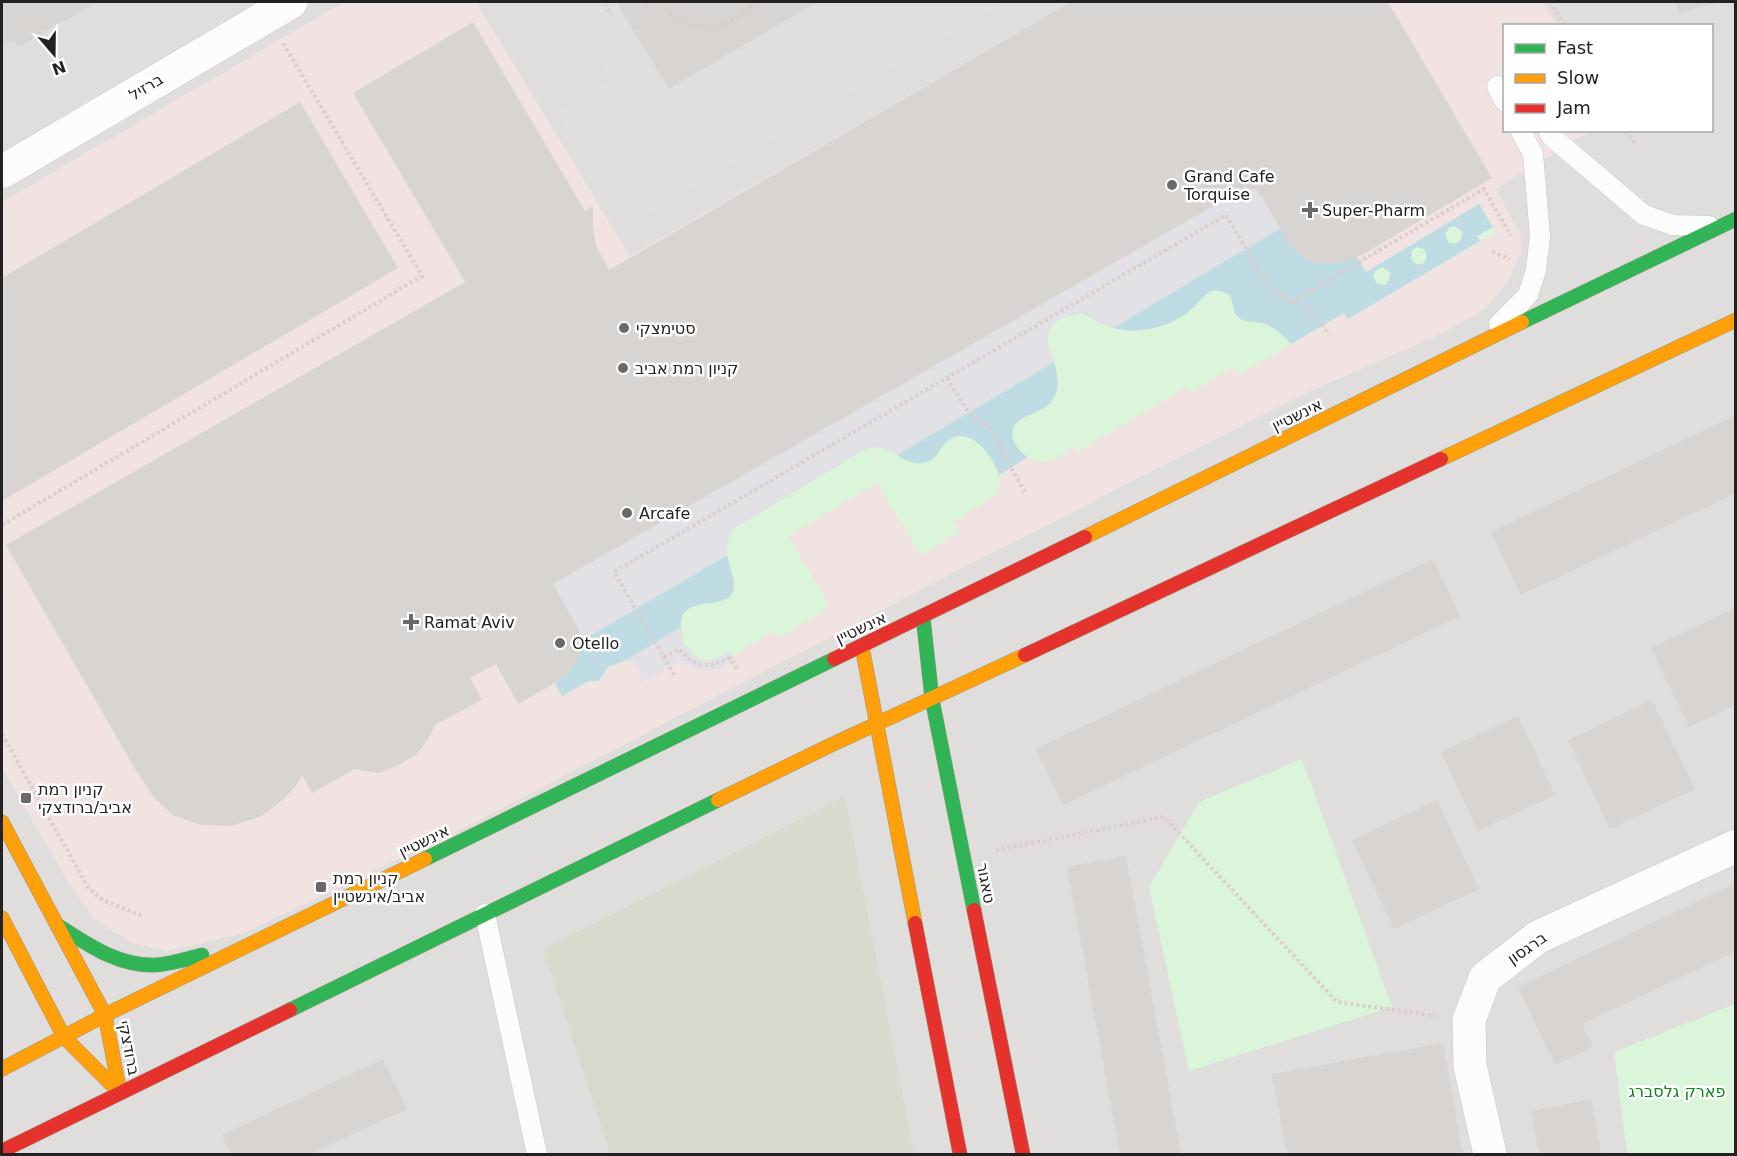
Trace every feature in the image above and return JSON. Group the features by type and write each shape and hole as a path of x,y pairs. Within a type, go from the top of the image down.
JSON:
{"street":[{"name":"ברזיל","path":"2,172 291,2"},
{"name":"אינשטיין","path":"2,1069 251,944 1728,222"},
{"path":"2,1151 831,745 1736,320"},
{"name":"טאגור","path":"922,617 932,699 1023,1155"},
{"path":"862,647 960,1155"},
{"name":"ברודצקי","path":"2,822 105,1016 120,1093"},
{"name":"ברגסון","path":"1490,1155 1470,1066 1469,1020 1485,978 1538,937 1736,846"},
{"name":"ברודצקי","path":"2,918 64,1037 120,1093"},
{"path":"56,924 110,956 151,965 251,944"}],"lane":[{"path":"1479,344 1528,295 1536,270 1540,236 1533,154 1521,132"},
{"path":"1549,132 1552,137 1644,215 1673,225 1728,222"},
{"path":"485,914 537,1155"}],"path":[{"path":"646,6 653,2"},
{"path":"663,2 665,7 682,22 699,28 712,29 726,24 757,2"},
{"path":"1550,2 1564,24"},
{"path":"605,3 612,15"},
{"path":"2,525 422,276 283,43"},
{"path":"1628,132 1636,146"},
{"path":"1291,302 1484,189 1513,239"},
{"path":"674,675 614,573 1226,215 1271,291 1317,316 1329,335"},
{"path":"1492,252 1512,260"},
{"path":"948,378 969,412 995,433 1002,452 1026,494"},
{"path":"664,657 679,649 703,666 714,665 730,658 737,670"},
{"path":"2,734 89,889 104,900 143,916"},
{"path":"963,856 1164,817 1337,1002 1469,1020"}],"shaded area":[{"path":"2,2 1735,2 1735,1154 2,1154"},
{"path":"344,2 476,2 630,256 1071,2 1543,2 1556,24 1503,24 1503,132 1588,132 1496,189 1521,236 1521,252 1508,281 1485,309 1443,333 1306,393 947,576 474,823 244,933 167,951 130,942 92,917 70,885 2,768 2,202"},
{"path":"608,2 1004,2 627,227 557,112 610,80 602,67 624,54 597,8"},
{"path":"1255,189 1281,228 1113,328 1084,314 1058,320 1048,334 1048,344 1054,362 897,455 882,447 867,448 860,452 732,530 727,543 727,555 580,642 553,584 1231,196 1244,190"},
{"path":"681,627 684,643 700,659 709,661 730,652 736,660 720,669 704,671 694,669 682,660 641,683 641,670 632,661 626,660"},
{"path":"845,796 914,1154 610,1154 543,950"}],"green space":[{"path":"1479,204 1496,232 1348,319 1344,313 1239,375 1233,367 1190,393 1187,387 1077,452 1074,447 1046,461 1028,457 1000,475 996,495 954,521 960,532 921,555 877,483 788,536 827,605 826,610 778,638 773,631 733,656 730,652 716,659 706,659 692,654 641,683 641,670 629,660 623,660 612,665 599,681 589,681 562,696 555,683 573,669 580,642 727,550 732,530 860,452 874,448 889,450 1054,362 1048,345 1048,334 1052,325 1061,318 1072,314 1082,314 1103,325 1281,228 1288,240 1303,256 1321,263 1344,261 1357,257 1366,272"},
{"path":"1302,759 1392,1007 1189,1071 1149,887 1199,802"},
{"name":"פארק גלסברג","path":"1735,1004 1735,1154 1627,1154 1614,1052"}],"water":[{"path":"1479,204 1493,227 1477,236 1480,241 1348,319 1344,313 1291,344 1269,326 1244,321 1238,317 1230,295 1216,290 1206,295 1176,320 1156,328 1124,330 1113,328 1281,228 1288,240 1303,256 1321,263 1344,261 1357,257 1366,272","holes":["1454,226 1461,231 1462,235 1460,240 1454,244 1448,242 1445,235 1449,227","1417,247 1424,249 1426,260 1416,264 1411,257 1412,250","1382,267 1390,272 1386,285 1377,284 1373,276 1375,271"]},
{"path":"1054,362 1058,383 1056,394 1045,407 1019,420 1012,431 1016,445 1028,457 999,475 982,446 968,437 952,438 932,460 927,462 912,462 897,455"},
{"path":"727,555 734,584 728,598 694,606 687,610 682,617 681,627 626,660 608,667 599,681 589,681 562,696 555,683 573,669 580,642"}],"building":[{"path":"2,2 97,2 18,47 12,38 2,44"},
{"path":"616,2 817,2 669,89"},
{"name":"קניון רמת אביב","path":"1071,2 1388,2 1492,178 1362,255 1343,262 1315,263 1300,254 1288,242 1255,189 1244,190 1231,196 553,584 578,628 579,656 573,669 555,683 518,704 496,664 470,678 482,700 435,725 417,754 379,773 355,769 312,793 302,775 284,799 260,817 231,826 201,825 173,815 155,799 135,769 6,545 465,282 353,93 473,22 585,211 593,206 596,246 609,270"},
{"path":"1676,2 1721,2 1679,13"},
{"path":"300,102 398,268 2,501 2,278"},
{"path":"1736,415 1736,493 1521,595 1491,532"},
{"path":"1433,559 1460,616 1063,805 1036,749"},
{"path":"1733,609 1736,615 1736,705 1689,727 1651,648"},
{"path":"1652,700 1695,789 1610,829 1568,740"},
{"path":"1518,716 1555,795 1478,831 1441,752"},
{"path":"1437,800 1479,889 1394,929 1352,840"},
{"path":"1126,856 1181,1154 1120,1154 1067,867"},
{"path":"1736,883 1736,951 1582,1024 1593,1047 1555,1065 1518,987"},
{"path":"1443,1043 1463,1154 1287,1154 1272,1074"},
{"path":"383,1059 407,1109 310,1154 231,1154 222,1135"},
{"path":"1591,1099 1601,1154 1539,1154 1531,1111"}],"traffic: fast":[{"path":"1522,322 1736,219"},
{"path":"923,617 932,699 974,910"},
{"path":"425,859 834,659"},
{"path":"290,1010 718,800"},
{"path":"57,925 104,953 142,965 156,965 202,955"}],"traffic: slow":[{"path":"1441,459 1736,320"},
{"path":"1085,537 1522,322"},
{"path":"862,647 915,923"},
{"path":"718,800 1025,655"},
{"path":"2,822 105,1015 120,1093"},
{"path":"2,1069 105,1015 425,859"},
{"path":"2,918 64,1037 120,1093"}],"traffic: jam":[{"path":"1025,655 1441,459"},
{"path":"834,659 1085,537"},
{"path":"974,910 1023,1154"},
{"path":"915,923 960,1154"},
{"path":"2,1151 290,1010"}],"place":[{"name":"Grand Cafe Torquise","path":"1172,185"},
{"name":"Super-Pharm","path":"1310,210"},
{"name":"סטימצקי","path":"624,328"},
{"name":"קניון רמת אביב","path":"623,368"},
{"name":"Arcafe","path":"627,513"},
{"name":"Ramat Aviv","path":"411,622"},
{"name":"Otello","path":"560,643"},
{"name":"קניון רמת אביב/ברודצקי","path":"26,798"},
{"name":"קניון רמת אביב/אינשטיין","path":"321,887"}]}
